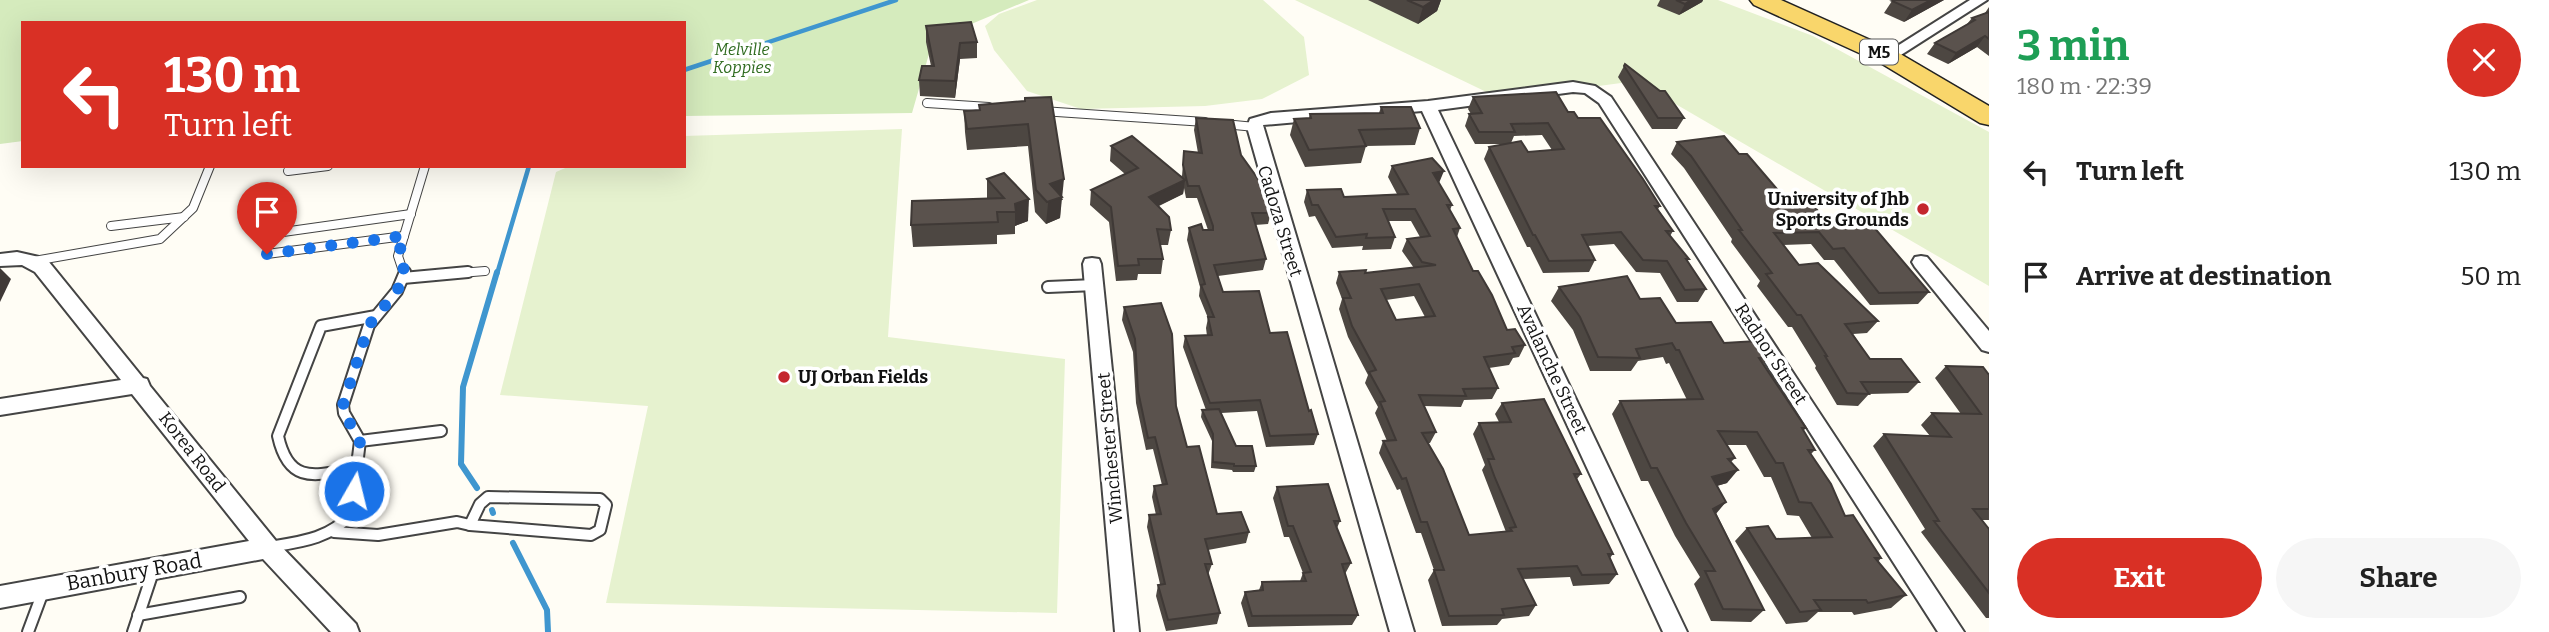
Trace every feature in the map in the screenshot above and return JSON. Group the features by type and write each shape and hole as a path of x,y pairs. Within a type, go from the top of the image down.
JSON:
{"main road":[{"name":"M5","path":"1762,0 1891,55 1989,117"},
{"name":"M5","path":"1776,0 1891,55 1989,110"}],"street":[{"path":"1891,55 1980,0"},
{"path":"1255,127 1256,122 1271,118 1428,106 1581,87"},
{"name":"Radnor Street","path":"1581,87 1595,91 1605,100 1952,632"},
{"name":"Avalanche Street","path":"1428,106 1675,632"},
{"name":"Cadoza Street","path":"1255,127 1402,632"},
{"path":"0,260 38,264"},
{"path":"1922,262 1989,345"},
{"name":"Korea Road","path":"38,264 140,385 268,548 347,632"},
{"name":"Winchester Street","path":"1093,274 1127,632"},
{"path":"0,407 140,385"},
{"name":"Banbury Road","path":"0,597 268,548"}],"lane":[{"path":"927,103 1003,108"},
{"path":"1028,110 1255,127"},
{"path":"38,264 153,241 165,236 193,208 209,168"},
{"path":"288,172 315,168"},
{"path":"334,532 351,514 360,441 344,413 343,405 369,325 397,291 403,278 405,272 398,256 424,168"},
{"path":"276,233 411,214"},
{"path":"111,226 184,217"},
{"path":"267,254 404,236"},
{"path":"403,278 485,271"},
{"path":"1048,287 1093,274"},
{"path":"357,468 312,475 287,467 280,452 278,436 321,326 376,316"},
{"path":"360,441 441,431"},
{"path":"268,548 334,532 377,535 449,523 470,525 591,535 600,530 606,505 600,499 488,497 480,504 470,525"},
{"path":"132,632 155,569"},
{"path":"28,632 44,589"},
{"path":"138,615 240,597"}],"green space":[{"name":"Melville Koppies","path":"0,0 1029,0 933,40 912,113 686,116 686,21 21,21 21,141 0,144"},
{"path":"1037,0 1263,0 1304,37 1309,75 1262,99 1205,106 1081,109 1027,91 994,50 985,26 999,14"},
{"name":"University of Jhb Sports Grounds","path":"1295,0 1718,0 1813,36 1989,132 1989,286 1636,81 1501,99"},
{"name":"UJ Orban Fields","path":"902,129 888,337 1065,359 1057,613 606,603 648,406 500,395 556,172 565,168 686,168 686,136"}],"building":[{"path":"1407,0 1434,0 1423,7"},
{"path":"1931,0 1912,10 1892,1"},
{"path":"1989,12 1989,39 1985,36 1956,53 1935,43 1975,20 1972,18"},
{"path":"971,22 977,42 960,43 955,81 919,80 922,66 934,66 926,26"},
{"path":"1625,64 1660,91 1665,91 1684,118 1658,118"},
{"path":"1556,92 1568,112 1574,112 1578,118 1600,118 1660,206 1655,206 1673,231 1666,231 1689,259 1686,259 1706,289 1685,290 1667,261 1643,260 1621,232 1582,235 1595,260 1549,261 1489,147 1521,141 1528,152 1564,149 1548,123 1511,124 1515,132 1479,132 1469,114 1482,113 1473,97"},
{"path":"1051,97 1064,179 1050,184 1062,197 1047,202 1036,190 1028,124 967,129 964,111 980,110 979,105"},
{"path":"1381,107 1411,107 1420,128 1359,130 1366,146 1309,150 1294,119 1311,118 1310,114 1383,113"},
{"path":"1196,118 1233,120 1241,155 1261,183 1271,213 1252,213 1266,259 1214,265 1223,292 1259,291 1270,333 1287,332 1318,434 1270,436 1260,400 1210,403 1185,336 1212,335 1208,317 1214,317 1201,285 1205,284 1189,228 1201,224 1203,230 1213,230 1213,226 1199,186 1188,186 1183,165 1184,151 1202,153"},
{"path":"1132,136 1185,180 1149,197 1169,217 1171,230 1157,229 1163,259 1138,259 1139,265 1118,266 1111,207 1091,190 1138,168 1111,146"},
{"path":"1724,136 1739,154 1747,154 1782,195 1805,195 1826,221 1867,219 1929,292 1879,293 1844,248 1833,249 1819,232 1774,233 1799,265 1818,263 1878,321 1845,324 1870,359 1901,359 1919,382 1861,382 1869,394 1847,393 1801,315 1797,315 1766,274 1772,273 1739,230 1742,230 1691,156 1677,142"},
{"path":"1432,158 1444,171 1433,173 1452,205 1447,205 1460,228 1453,229 1473,271 1478,271 1492,295 1507,330 1515,329 1525,345 1512,347 1515,353 1484,357 1498,388 1463,389 1466,396 1419,395 1436,432 1422,433 1443,469 1469,535 1512,531 1510,528 1516,527 1488,459 1494,459 1479,423 1511,422 1502,403 1544,399 1581,474 1574,474 1613,554 1608,554 1617,574 1582,575 1577,566 1518,569 1536,605 1502,609 1504,615 1449,616 1434,570 1444,570 1427,522 1421,522 1406,478 1402,479 1383,441 1396,440 1380,402 1385,401 1369,372 1376,370 1352,326 1343,298 1351,298 1339,272 1366,270 1365,273 1436,265 1422,262 1407,239 1430,236 1415,209 1383,209 1395,237 1366,238 1367,234 1336,237 1318,205 1312,205 1307,190 1341,189 1344,197 1408,194 1392,166","holes":["1419,284 1435,316 1396,320 1381,289"]},
{"path":"1004,173 1029,199 1015,204 1016,212 997,212 998,222 911,225 912,201 1004,198 987,179"},
{"path":"1627,276 1640,299 1660,298 1676,323 1711,322 1724,343 1757,341 1769,357 1759,358 1806,428 1802,428 1815,450 1808,450 1831,484 1845,516 1853,515 1881,558 1875,558 1906,595 1868,603 1866,600 1814,600 1821,610 1800,612 1747,528 1768,526 1776,539 1832,537 1811,503 1799,502 1783,463 1776,463 1757,432 1718,431 1735,458 1728,459 1738,470 1712,477 1726,502 1713,509 1764,610 1723,609 1705,571 1715,571 1657,468 1651,468 1620,401 1703,399 1679,350 1676,350 1672,343 1636,349 1640,358 1598,357 1580,317 1559,287"},
{"path":"1161,303 1172,334 1176,406 1187,447 1199,446 1217,514 1241,512 1249,532 1205,539 1212,564 1205,564 1220,613 1168,620 1158,585 1165,584 1149,515 1161,514 1154,486 1167,484 1155,437 1148,438 1138,391 1135,339 1124,307"},
{"path":"1946,366 1983,367 1989,375 1989,509 1973,509 1989,529 1989,593 1934,521 1939,521 1884,434 1951,437 1932,413 1981,414"},
{"path":"1219,409 1236,446 1252,446 1256,466 1213,462 1213,434 1202,410"},
{"path":"1328,484 1340,521 1334,521 1351,563 1342,564 1358,615 1252,616 1245,592 1263,590 1262,582 1306,581 1303,573 1311,572 1293,526 1288,526 1277,487"}],"waterway":[{"path":"686,69 896,0"},
{"path":"497,274 528,168"},
{"path":"477,488 461,464 463,387 497,272"},
{"path":"513,543 547,610 548,632"}],"place":[{"name":"University of Jhb Sports Grounds","path":"1923,209"},
{"name":"UJ Orban Fields","path":"784,377"}],"route":[{"path":"267,254 404,236 398,256 405,272 403,278 397,291 369,325 343,405 344,413 360,441 354,491"}]}
